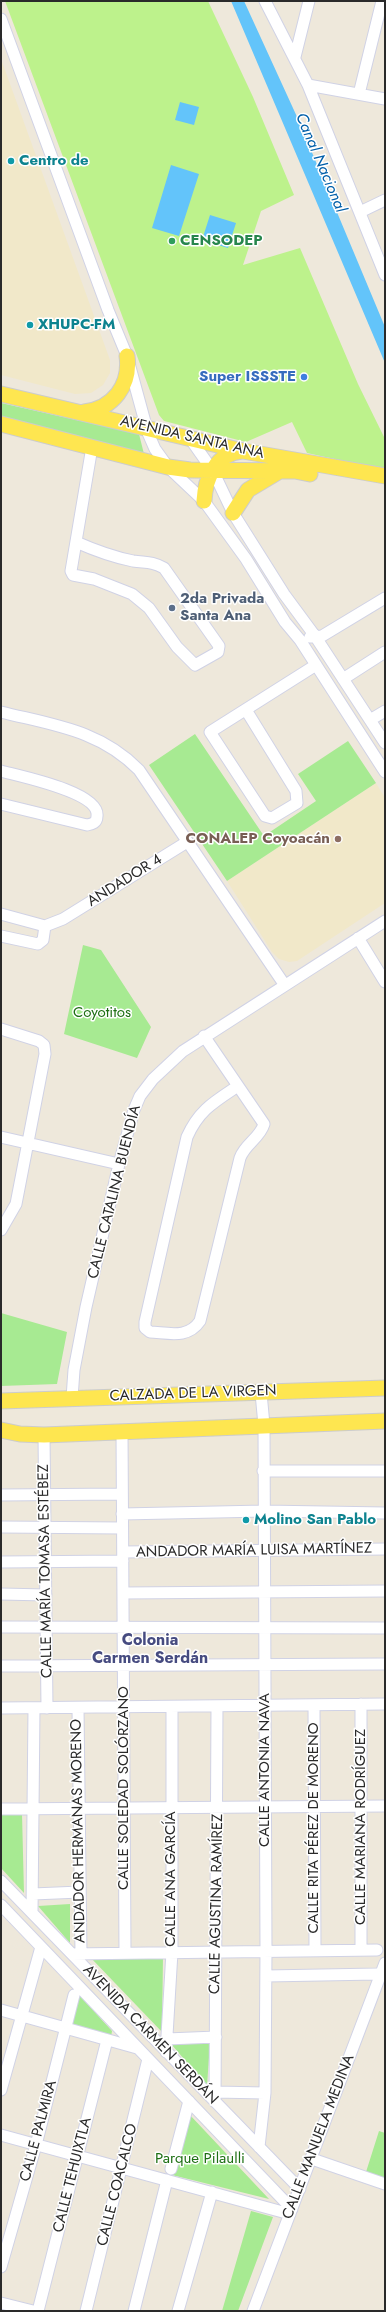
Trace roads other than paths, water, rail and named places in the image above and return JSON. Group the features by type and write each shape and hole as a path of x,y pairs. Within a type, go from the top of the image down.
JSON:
{"main road":[{"path":"77,412 98,409 116,397 126,378 127,356"},
{"name":"AVENIDA SANTA ANA","path":"1,394 147,427 243,451 385,476"},
{"name":"AVENIDA SANTA ANA","path":"1,424 168,467 212,471 282,471 385,486"},
{"path":"204,501 206,485 212,471 222,458 235,451 243,451"},
{"path":"233,513 248,490 270,475 282,471"},
{"name":"CALZADA DE LA VIRGEN","path":"1,1401 385,1388"},
{"path":"1,1430 20,1434 44,1434 264,1424 385,1421"}],"street":[{"path":"265,1 308,85 385,275"},
{"path":"295,57 309,1"},
{"path":"359,94 382,1"},
{"path":"1,19 108,310 127,356 151,442 168,467 204,501 246,559 285,622 298,638 385,772"},
{"path":"308,85 385,99"},
{"path":"360,212 385,200"},
{"path":"189,437 212,471 233,513 284,594 315,636 385,743"},
{"path":"76,542 97,552 134,561 153,562 164,568 209,629 219,646 218,652 195,665 177,647 149,608 132,594 94,579 73,575 70,571 92,447"},
{"path":"284,594 284,606 298,638"},
{"path":"298,638 322,636 385,598"},
{"path":"343,679 385,652"},
{"path":"246,710 296,791 298,798 296,803 272,818 265,816 210,732 316,665"},
{"path":"370,720 385,710"},
{"path":"1,712 90,736 120,752 139,770 284,984"},
{"path":"1,771 62,788 76,794 94,806 97,813 97,819 94,823 86,825 1,804"},
{"name":"ANDADOR 4","path":"46,926 63,920 187,842"},
{"path":"1,914 46,926 43,940 38,944 1,936"},
{"name":"CALLE CATALINA BUENDÍA","path":"72,1398 74,1370 80,1335 119,1164 134,1110 140,1096 175,1057 204,1036 385,921"},
{"path":"358,938 385,982"},
{"path":"1,1029 39,1041 44,1045 45,1054 29,1144 16,1204 1,1230"},
{"path":"204,1036 264,1124 262,1130 243,1149 240,1158 200,1321 195,1329 188,1333 150,1332 145,1328 145,1322 187,1137 193,1124 208,1105 238,1086"},
{"path":"1,1137 119,1164"},
{"name":"CALLE ANTONIA NAVA","path":"259,2147 265,2093 266,1976 263,1629 264,1424 261,1393"},
{"name":"CALLE SOLEDAD SOLÓRZANO","path":"122,1431 125,1952"},
{"path":"1,1439 20,1434"},
{"name":"CALLE MARÍA TOMASA ESTÉBEZ","path":"44,1434 47,1708"},
{"path":"263,1471 385,1471"},
{"path":"1,1495 122,1494"},
{"path":"122,1514 264,1511 385,1512"},
{"path":"1,1527 122,1528"},
{"name":"ANDADOR MARÍA LUISA MARTÍNEZ","path":"1,1562 263,1550 385,1549"},
{"path":"123,1593 385,1590"},
{"path":"1,1594 46,1595"},
{"path":"1,1627 263,1629 385,1628"},
{"path":"1,1666 264,1666 385,1664"},
{"name":"CALLE MARIANA RODRÍGUEZ","path":"360,1950 361,1704"},
{"path":"1,1708 385,1704"},
{"name":"CALLE RITA PÉREZ DE MORENO","path":"314,1705 315,1951"},
{"name":"CALLE ANA GARCÍA","path":"166,2052 172,1952 172,1706"},
{"name":"CALLE AGUSTINA RAMÍREZ","path":"215,2097 218,1807 217,1706"},
{"path":"32,1913 34,1708"},
{"name":"ANDADOR HERMANAS MORENO","path":"77,1954 80,1892 78,1708"},
{"path":"1,1809 385,1806"},
{"name":"AVENIDA CARMEN SERDÁN","path":"1,1881 32,1913 77,1954 166,2052 215,2097 259,2147 300,2189"},
{"path":"32,1894 80,1892"},
{"name":"AVENIDA CARMEN SERDÁN","path":"2,1909 41,1947 189,2101 291,2211"},
{"path":"1,2090 41,1947"},
{"path":"77,1954 125,1952 377,1950"},
{"name":"CALLE MANUELA MEDINA","path":"253,2311 312,2159 385,1963"},
{"path":"266,1976 377,1974"},
{"name":"CALLE PALMIRA","path":"1,2267 36,2145 74,1995"},
{"path":"1,2010 138,2048"},
{"path":"167,2038 216,2037"},
{"name":"CALLE TEHUIXTLA","path":"38,2311 107,2040"},
{"name":"CALLE COACALCO","path":"86,2311 148,2059"},
{"path":"215,2097 265,2093"},
{"path":"171,2169 189,2101"},
{"path":"1,2135 122,2169 291,2211"},
{"path":"312,2159 385,2184"},
{"path":"134,2311 167,2180"},
{"path":"178,2311 212,2192"},
{"path":"1,2302 34,2311"}],"water":[{"name":"Canal Nacional","path":"231,1 244,1 298,119 385,327 385,363"},
{"path":"180,102 199,107 194,125 175,120"},
{"path":"171,165 199,174 179,236 152,228"},
{"path":"210,215 236,223 228,248 202,240"}],"place":[{"name":"Centro de","path":"11,161"},
{"name":"CENSODEP","path":"172,241"},
{"name":"XHUPC-FM","path":"30,325"},
{"name":"Super ISSSTE","path":"304,377"},
{"name":"2da Privada Santa Ana","path":"172,608"},
{"name":"CONALEP Coyoacán","path":"338,839"},
{"name":"Molino San Pablo","path":"246,1520"}],"district":[{"name":"Colonia Carmen Serdán","path":"150,1650"}],"park label":[{"name":"Coyotitos","path":"102,1013"},
{"name":"Parque Pilaulli","path":"200,2159"}]}
